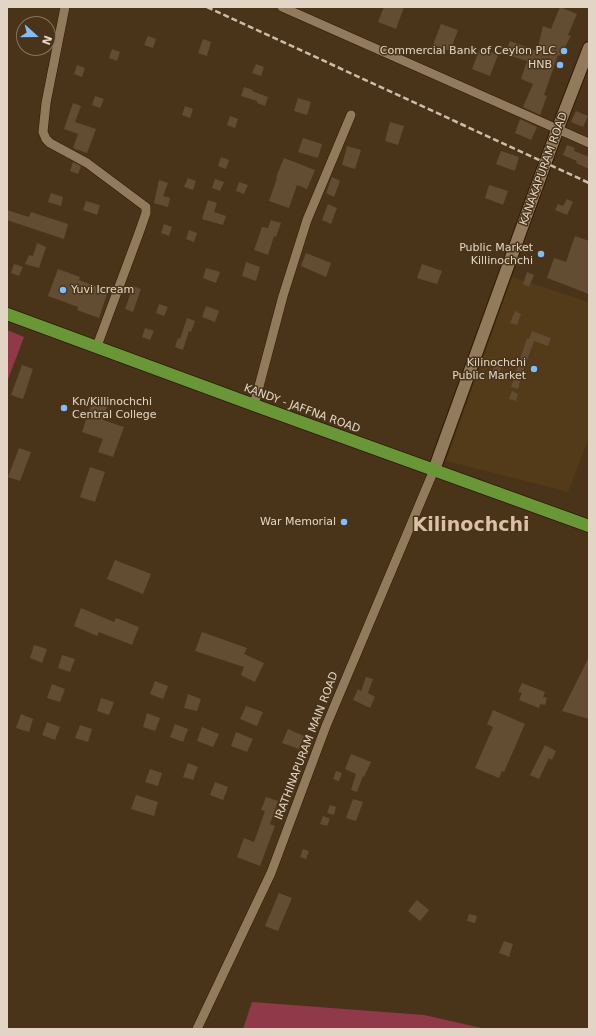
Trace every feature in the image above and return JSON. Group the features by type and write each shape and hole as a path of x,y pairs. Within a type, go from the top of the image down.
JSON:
{"highway":[{"name":"KANDY - JAFFNA ROAD","path":"7,314 589,526"}],"street":[{"path":"65,7 46,103 43,132 46,139 50,143 87,162 146,207 146,213 139,233 96,346"},
{"path":"282,7 589,143"},
{"name":"KANAKAPURAM ROAD","path":"434,470 558,128 589,48"},
{"path":"254,405 282,296 308,220 351,115"},
{"name":"IRATHINAPURAM MAIN ROAD","path":"197,1029 271,873 326,726 434,470"}],"shaded area":[{"name":"Kilinochchi Public Market","path":"512,277 589,302 589,437 568,492 446,461"},
{"path":"7,330 24,337 7,382"},
{"path":"252,1002 424,1015 486,1029 243,1029"}],"building":[{"path":"384,7 404,7 396,29 378,22"},
{"path":"560,7 577,14 568,35 571,36 560,56 558,55 544,95 547,96 540,115 523,107 533,84 521,79 527,61 505,54 510,41 537,51 543,26 551,29"},
{"path":"441,24 458,30 450,51 433,45"},
{"path":"148,36 156,39 153,48 144,45"},
{"path":"203,39 211,42 207,56 198,53"},
{"path":"480,48 498,55 490,76 472,69"},
{"path":"112,49 120,52 117,61 109,58"},
{"path":"256,64 264,67 261,76 252,73"},
{"path":"77,65 85,68 82,77 74,74"},
{"path":"244,87 268,97 265,106 257,103 257,101 241,96"},
{"path":"95,96 104,99 100,108 92,105"},
{"path":"298,98 311,102 307,115 294,111"},
{"path":"73,103 81,106 75,122 96,129 87,153 73,148 78,134 64,129"},
{"path":"185,106 193,109 190,118 182,115"},
{"path":"576,111 588,116 583,127 571,122"},
{"path":"230,116 238,119 235,128 227,125"},
{"path":"520,119 537,127 531,140 515,133"},
{"path":"390,122 404,126 398,145 385,141"},
{"path":"303,138 322,144 318,158 298,152"},
{"path":"567,145 575,148 574,151 589,157 589,169 576,163 577,161 563,155"},
{"path":"347,146 361,150 355,169 342,165"},
{"path":"501,151 519,157 515,171 496,164"},
{"path":"221,157 229,160 226,169 218,166"},
{"path":"284,158 315,170 307,189 297,185 289,208 269,201 277,178 276,177"},
{"path":"73,162 81,166 78,174 70,171"},
{"path":"332,177 340,181 334,197 326,193"},
{"path":"188,178 196,181 193,190 184,187"},
{"path":"215,179 224,182 220,191 212,188"},
{"path":"159,180 168,183 163,196 170,198 168,207 154,203"},
{"path":"239,182 248,185 244,194 236,191"},
{"path":"489,185 508,191 503,205 485,198"},
{"path":"51,193 63,197 61,206 48,202"},
{"path":"567,199 573,202 567,215 555,210 558,204 563,206"},
{"path":"208,200 217,203 214,212 226,216 223,225 202,219"},
{"path":"86,201 100,205 97,215 83,210"},
{"path":"328,204 337,208 331,224 322,220"},
{"path":"7,210 29,217 31,212 68,224 64,239 7,220"},
{"path":"271,220 281,223 276,237 274,236 268,255 254,250 262,227 268,228"},
{"path":"164,224 172,227 169,236 161,233"},
{"path":"189,230 197,233 194,242 186,239"},
{"path":"575,236 589,241 589,294 547,278 554,258 566,262"},
{"path":"37,243 46,247 39,268 25,264 29,255 33,256"},
{"path":"306,253 331,263 326,277 301,266"},
{"path":"246,262 260,267 256,281 242,276"},
{"path":"14,264 23,267 19,276 11,273"},
{"path":"422,264 442,271 437,284 417,278"},
{"path":"206,268 220,272 216,283 203,278"},
{"path":"58,269 80,277 79,280 108,291 99,318 77,310 78,307 48,296"},
{"path":"527,272 534,275 529,287 523,284"},
{"path":"133,286 141,289 133,312 125,309"},
{"path":"159,304 168,307 164,316 156,313"},
{"path":"206,306 219,311 215,322 202,317"},
{"path":"515,311 521,314 517,325 510,323"},
{"path":"187,318 195,321 191,332 189,331 183,350 175,347 178,338 180,339"},
{"path":"145,328 154,331 150,340 142,337"},
{"path":"532,331 551,338 548,346 534,341 520,379 514,377 527,338 529,339"},
{"path":"497,360 503,363 499,375 492,372"},
{"path":"22,365 33,369 23,399 11,395"},
{"path":"514,379 520,381 518,389 511,387"},
{"path":"512,391 518,394 516,401 509,399"},
{"path":"92,402 107,407 103,420 124,427 113,457 98,452 103,439 82,432"},
{"path":"19,448 31,452 20,481 8,477"},
{"path":"90,467 105,472 95,502 80,497"},
{"path":"115,560 151,574 143,594 107,579"},
{"path":"81,608 114,622 116,618 139,627 132,645 99,632 97,636 74,626"},
{"path":"202,632 247,648 244,654 264,663 255,682 241,675 244,667 195,651"},
{"path":"34,645 47,649 42,663 30,658"},
{"path":"62,655 75,659 70,672 58,668"},
{"path":"589,657 589,719 562,711"},
{"path":"366,677 373,679 368,693 375,697 370,708 353,700 358,689 361,691"},
{"path":"155,681 168,686 163,699 150,694"},
{"path":"522,683 545,692 543,697 547,698 545,705 540,704 539,708 519,700 522,693 518,692"},
{"path":"52,684 65,689 60,702 47,698"},
{"path":"188,694 201,699 197,711 184,708"},
{"path":"101,698 114,702 109,715 97,711"},
{"path":"246,706 263,712 257,726 240,719"},
{"path":"493,710 525,724 504,772 502,771 499,778 475,768 493,727 487,724"},
{"path":"147,713 160,718 155,731 143,727"},
{"path":"21,714 33,719 29,732 16,728"},
{"path":"47,722 60,727 55,740 42,735"},
{"path":"175,724 188,729 183,742 170,737"},
{"path":"80,725 92,729 88,742 75,738"},
{"path":"202,727 219,734 213,747 197,741"},
{"path":"288,729 304,736 299,749 282,743"},
{"path":"236,732 253,739 247,752 231,746"},
{"path":"545,745 556,751 552,760 549,758 539,779 530,775"},
{"path":"351,754 371,762 364,777 363,776 357,792 351,790 356,774 345,769"},
{"path":"188,763 198,767 193,780 183,777"},
{"path":"150,769 162,773 158,786 145,782"},
{"path":"336,771 342,773 339,781 333,779"},
{"path":"215,782 228,787 223,800 210,795"},
{"path":"136,795 158,802 154,816 131,809"},
{"path":"266,797 278,801 270,824 275,826 260,866 237,857 244,838 254,842 265,811 261,810"},
{"path":"353,799 363,802 356,821 346,818"},
{"path":"330,805 336,807 334,815 327,813"},
{"path":"323,816 330,819 327,826 320,824"},
{"path":"303,849 309,851 306,859 300,857"},
{"path":"279,893 292,898 278,931 265,926"},
{"path":"417,900 429,910 420,921 408,911"},
{"path":"469,914 477,916 475,923 467,921"},
{"path":"504,941 513,944 509,957 499,953"}],"railway":[{"path":"207,7 589,183"}],"place":[{"name":"Commercial Bank of Ceylon PLC","path":"564,51"},
{"name":"HNB","path":"560,65"},
{"name":"Public Market Killinochchi","path":"541,254"},
{"name":"Yuvi Icream","path":"63,290"},
{"name":"Kilinochchi Public Market","path":"534,369"},
{"name":"Kn/Killinochchi Central College","path":"64,408"},
{"name":"War Memorial","path":"344,522"}],"district":[{"name":"Kilinochchi","path":"471,526"}]}
